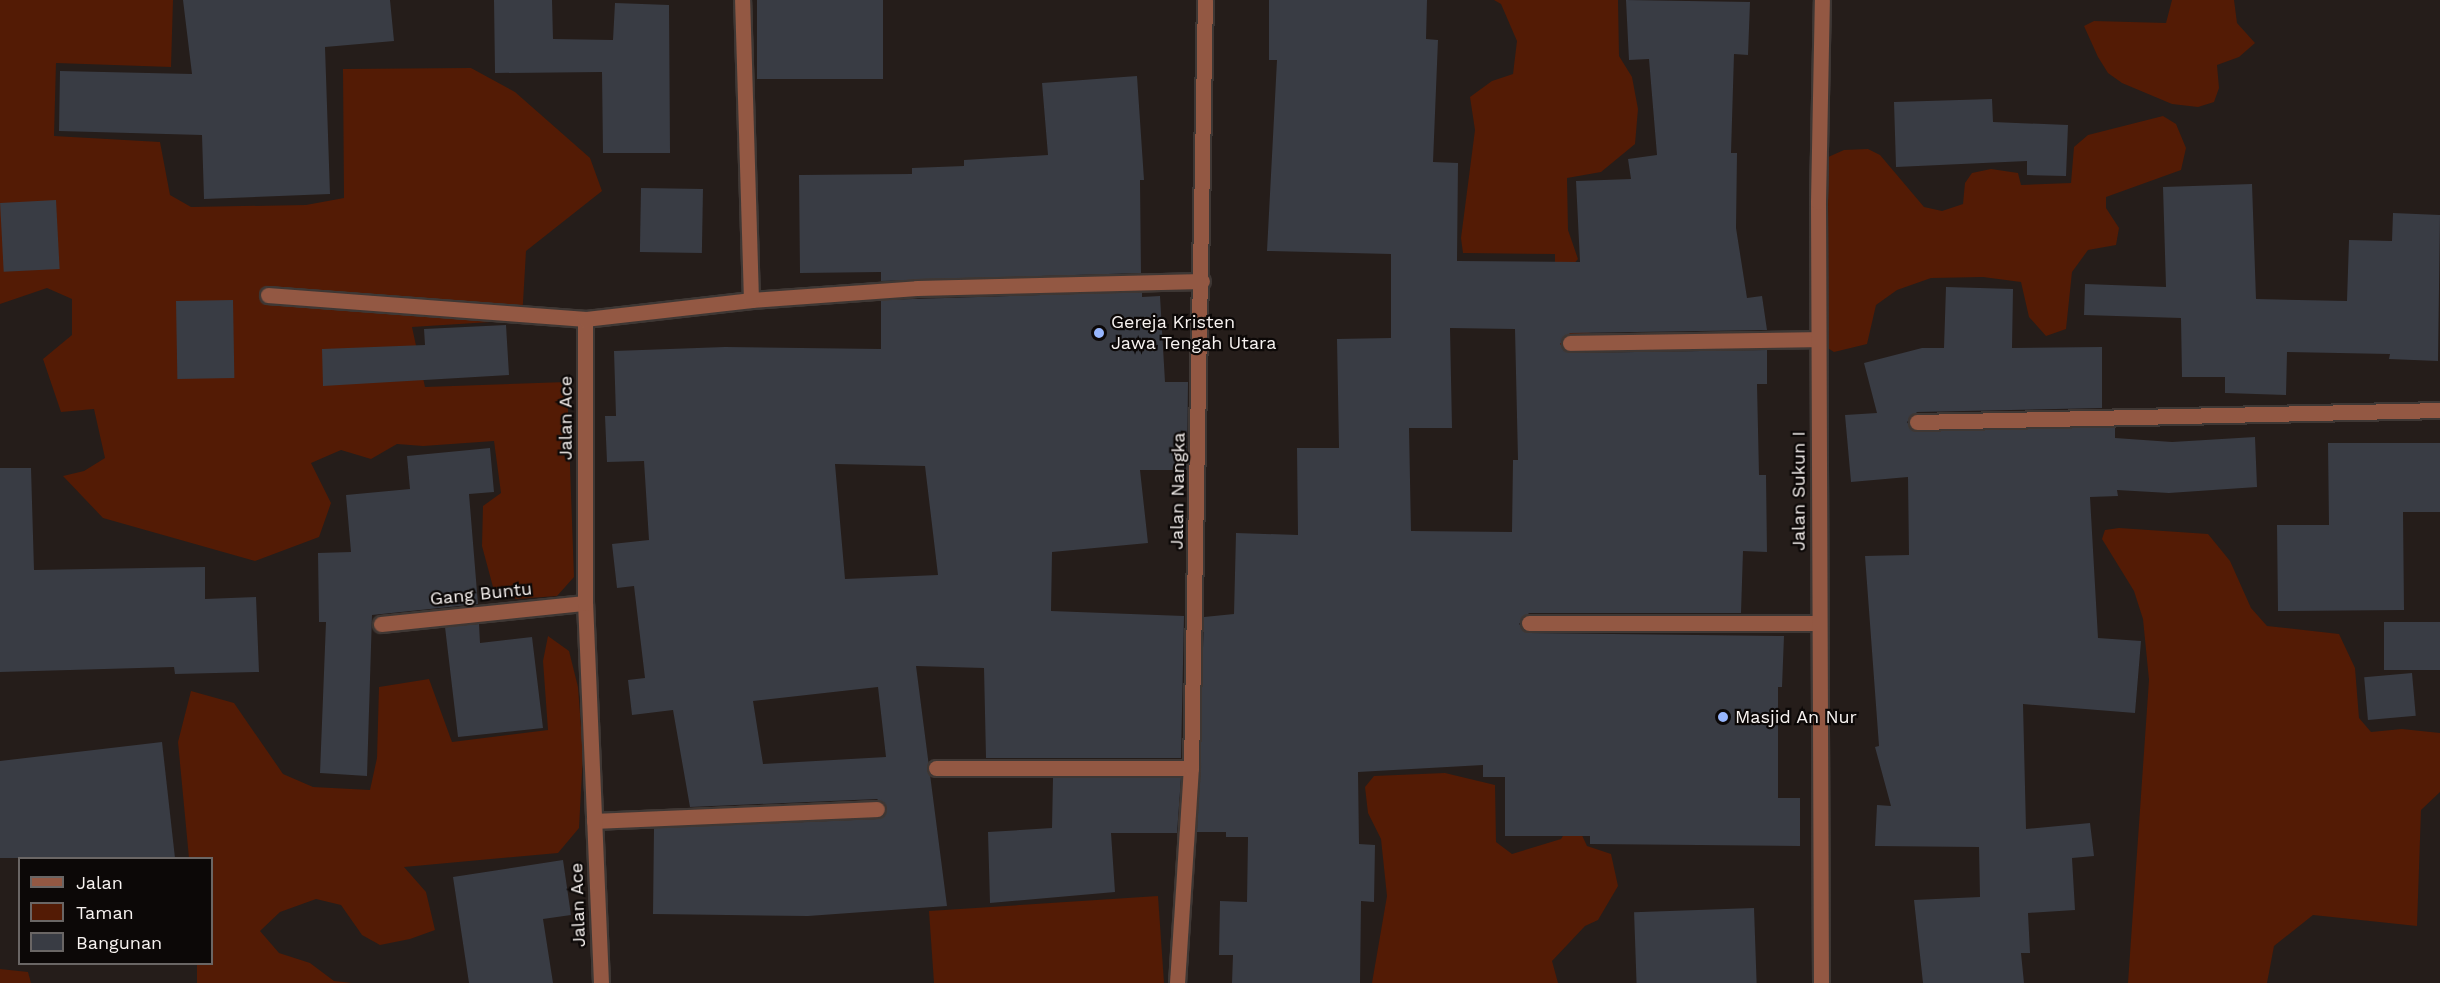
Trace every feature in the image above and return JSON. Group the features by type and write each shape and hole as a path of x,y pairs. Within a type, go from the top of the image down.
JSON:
{"street":[{"path":"742,0 751,300"},
{"name":"Jalan Nangka","path":"1177,983 1191,768 1202,281 1205,0"},
{"name":"Jalan Sukun I","path":"1821,983 1818,339 1822,0"},
{"path":"268,295 585,319 751,300 916,288 1202,281"},
{"name":"Jalan Ace","path":"585,319 585,603 601,983"},
{"path":"1570,343 1818,339"},
{"path":"1917,422 2440,410"},
{"name":"Gang Buntu","path":"381,624 585,603"},
{"path":"1529,623 1818,623"},
{"path":"936,768 1191,768"},
{"path":"594,821 878,809"}],"green space":[{"path":"0,0 173,0 171,67 56,63 54,136 160,142 170,195 191,207 306,205 344,198 343,69 471,68 515,92 590,158 602,191 526,251 522,320 412,327 425,387 567,382 574,577 557,596 516,599 493,587 482,546 483,506 501,493 494,441 423,446 397,444 371,459 341,450 311,463 331,503 319,537 255,561 103,518 63,476 84,471 105,458 94,409 61,412 43,359 72,335 72,299 47,288 0,304"},
{"path":"1494,0 1618,0 1619,56 1632,77 1638,109 1635,144 1601,172 1567,178 1568,230 1578,259 1567,272 1589,317 1590,345 1571,363 1555,355 1555,254 1463,253 1461,238 1475,130 1470,97 1492,81 1513,74 1517,41 1501,4"},
{"path":"2172,0 2234,0 2237,23 2255,43 2239,57 2217,65 2219,88 2214,102 2198,107 2172,104 2122,83 2108,73 2084,26 2094,21 2166,23"},
{"path":"2163,116 2176,124 2186,148 2181,170 2106,197 2106,208 2119,228 2116,245 2088,250 2072,272 2066,329 2046,336 2029,317 2021,282 1983,277 1931,278 1897,290 1876,305 1867,344 1834,352 1823,345 1821,173 1826,158 1844,150 1868,149 1880,155 1924,207 1942,211 1963,204 1965,183 1972,173 1991,169 2018,173 2021,185 2071,183 2074,147 2088,135"},
{"path":"2119,528 2208,534 2230,561 2251,608 2267,626 2339,634 2355,668 2359,718 2371,732 2402,729 2440,733 2440,792 2421,810 2417,926 2313,915 2274,946 2267,983 2128,983 2149,680 2143,619 2134,591 2102,539 2105,530"},
{"path":"548,636 569,651 578,687 583,754 579,828 558,853 404,867 426,892 435,930 410,939 380,945 362,935 341,905 316,899 280,912 260,931 279,953 310,963 334,981 352,983 197,983 197,965 213,965 213,857 189,857 178,742 191,691 234,703 283,774 313,787 370,790 377,758 379,687 429,679 452,742 548,730 543,661"},
{"path":"1445,773 1495,785 1496,842 1512,854 1561,839 1568,828 1580,831 1587,846 1611,854 1618,886 1598,920 1585,926 1552,961 1558,983 1372,983 1387,896 1381,839 1368,813 1365,787 1374,776"},
{"path":"1158,896 1164,983 934,983 929,911"},
{"path":"0,969 28,972 31,983 0,983"}],"building":[{"path":"183,0 390,0 394,41 325,47 330,194 204,199 202,135 59,131 60,71 192,74"},
{"path":"494,0 552,0 553,39 613,40 615,3 669,5 670,153 603,153 602,72 495,73"},
{"path":"757,0 883,0 883,79 757,79"},
{"path":"1269,0 1427,0 1426,39 1438,40 1433,162 1458,163 1457,261 1580,262 1576,181 1631,179 1628,159 1657,155 1649,59 1629,60 1626,0 1750,2 1748,55 1734,54 1731,153 1737,153 1736,228 1747,298 1762,296 1767,330 1570,333 1560,344 1570,353 1767,350 1767,384 1757,384 1759,475 1766,475 1767,552 1743,551 1741,613 1529,613 1519,624 1529,633 1784,636 1782,687 1778,687 1778,798 1800,798 1800,846 1590,844 1590,836 1505,836 1505,777 1483,777 1483,765 1358,772 1359,844 1375,845 1374,902 1361,901 1360,983 1232,983 1233,955 1219,955 1220,901 1247,902 1248,837 1226,837 1226,832 1197,832 1204,617 1234,614 1236,533 1298,535 1297,448 1339,448 1337,339 1391,338 1391,254 1267,251 1277,60 1269,60","holes":["1450,328 1515,329 1518,460 1513,460 1512,532 1411,531 1409,428 1452,428"]},
{"path":"1137,76 1144,180 1140,180 1141,273 881,281 881,272 800,273 799,175 912,174 912,168 964,166 964,160 1048,155 1042,83"},
{"path":"1992,99 1993,122 2068,125 2066,176 2027,175 2027,161 1896,167 1894,102"},
{"path":"2252,184 2256,299 2347,301 2349,240 2392,241 2393,213 2440,215 2438,361 2389,359 2390,354 2287,352 2286,395 2225,393 2225,377 2182,377 2181,318 2084,315 2085,284 2166,287 2163,187"},
{"path":"641,188 703,189 702,253 640,252"},
{"path":"56,200 60,269 4,272 0,203"},
{"path":"1946,287 2013,289 2012,348 2102,347 2102,408 1917,412 1907,422 1913,431 2115,427 2115,438 2172,442 2255,437 2257,487 2169,493 2117,490 2118,496 2090,497 2098,638 2141,641 2135,713 2023,704 2026,829 2090,823 2094,856 2072,858 2075,910 2028,913 2030,953 2021,953 2024,983 1923,983 1914,900 1980,897 1979,847 1875,846 1877,805 1891,806 1875,747 1879,746 1865,556 1909,555 1908,477 1851,482 1845,415 1877,413 1864,363 1922,348 1944,348"},
{"path":"1142,292 1142,297 1160,296 1165,382 1188,382 1187,470 1140,470 1148,543 1052,552 1051,611 1184,616 1181,758 986,758 984,668 916,666 947,906 808,916 653,914 654,828 877,819 887,808 877,799 690,807 673,710 632,715 628,680 645,678 634,586 617,588 612,544 649,540 644,461 607,462 605,416 616,416 614,351 725,347 881,349 881,300","holes":["835,464 925,466 938,575 845,579","878,687 886,757 763,764 753,701"]},
{"path":"233,300 234,378 177,379 176,301"},
{"path":"506,325 509,375 323,386 322,349 425,345 424,329"},
{"path":"2328,443 2440,443 2440,512 2403,512 2404,610 2278,611 2277,525 2329,525"},
{"path":"490,448 494,492 469,494 478,604 372,615 367,776 320,773 326,622 319,622 318,553 351,552 346,495 410,489 407,456"},
{"path":"0,468 31,468 34,570 205,567 205,599 256,597 259,672 175,674 174,667 0,672"},
{"path":"2384,622 2440,622 2440,670 2384,670"},
{"path":"479,624 480,643 532,637 543,728 458,737 445,627"},
{"path":"2412,673 2416,716 2368,720 2364,677"},
{"path":"162,742 175,857 0,858 0,761"},
{"path":"1053,778 1181,778 1177,833 1111,833 1115,892 990,903 988,832 1052,828"},
{"path":"563,860 571,915 543,919 553,983 469,983 453,877"},
{"path":"1754,908 1757,983 1637,983 1634,912"}],"place":[{"name":"Gereja Kristen Jawa Tengah Utara","path":"1099,333"},
{"name":"Masjid An Nur","path":"1723,717"}]}
